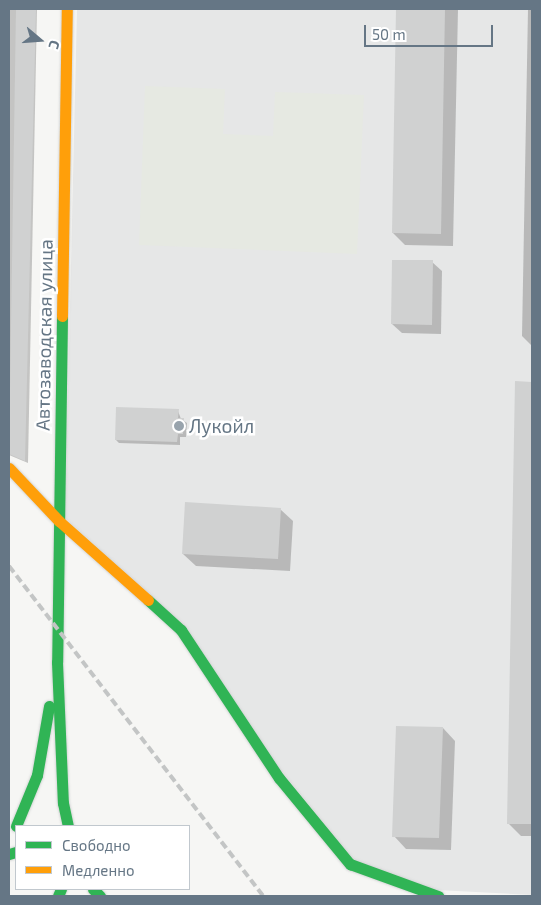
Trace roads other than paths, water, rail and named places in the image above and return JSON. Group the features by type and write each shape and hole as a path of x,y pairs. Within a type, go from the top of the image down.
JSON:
{"street":[{"name":"Автозаводская улица","path":"57,662 67,9"},
{"path":"9,468 59,521 181,630 279,778 350,864 438,896"},
{"path":"57,662 63,803 68,825"},
{"path":"16,825 37,775 57,662"}],"railway":[{"path":"9,566 263,896"}],"place":[{"name":"Лукойл","path":"179,426"}]}
